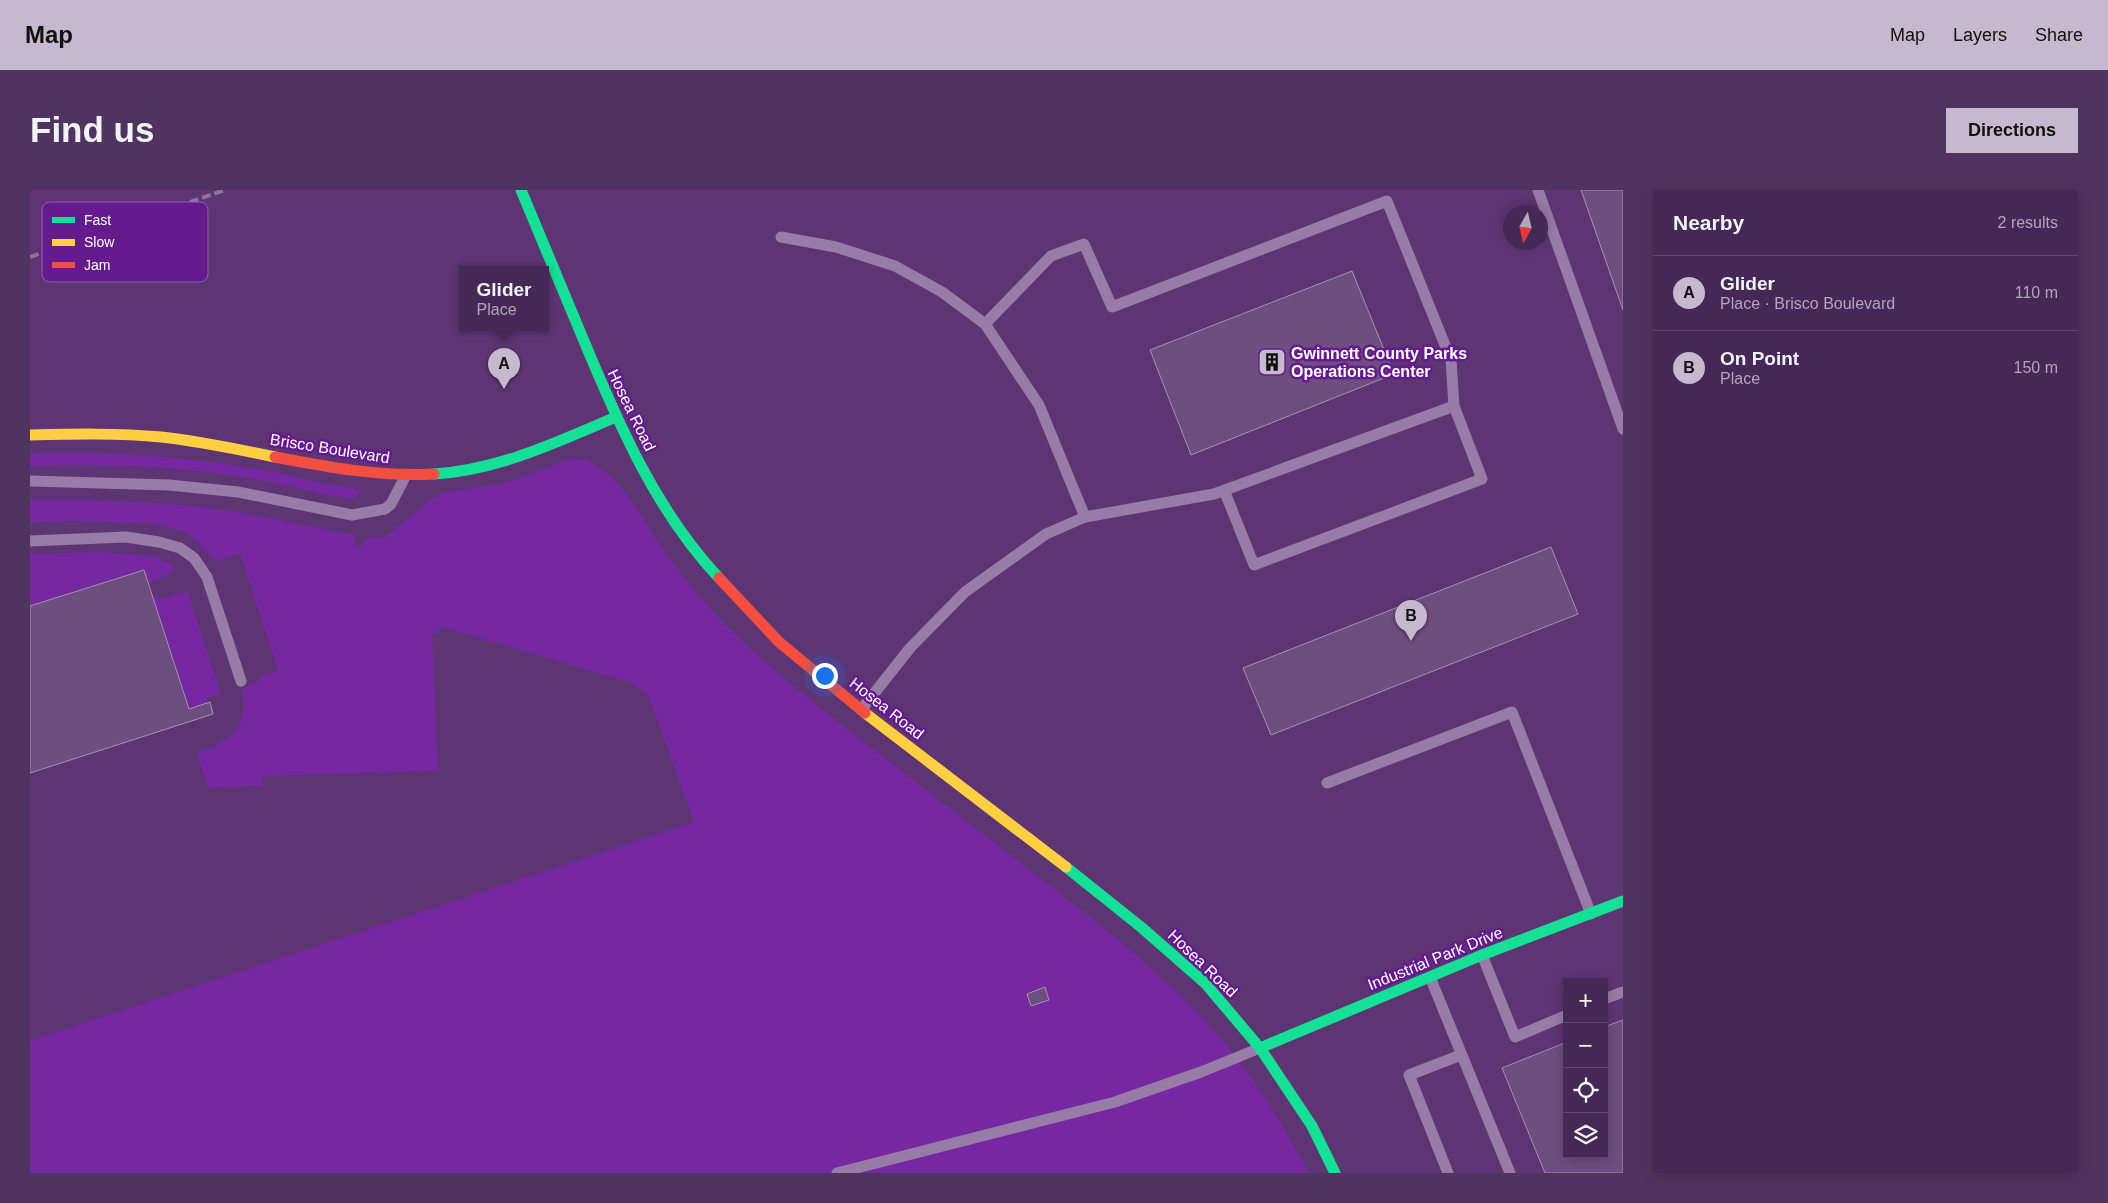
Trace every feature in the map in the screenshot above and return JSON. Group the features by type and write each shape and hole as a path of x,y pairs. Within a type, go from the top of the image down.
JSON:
{"street":[{"name":"Hosea Road","path":"521,190 616,417 655,492 705,563 779,642 861,710 1005,819 1141,927 1205,983 1260,1048 1312,1126 1335,1173"},
{"name":"Brisco Boulevard","path":"30,435 96,433 177,439 340,469 406,475 451,473 481,468 530,452 616,417"},
{"name":"Industrial Park Drive","path":"1260,1048 1482,955 1623,901"}],"lane":[{"path":"1538,190 1623,429"},
{"path":"985,324 1051,256 1084,244 1112,307 1387,201 1451,360 1454,406 1482,479 1254,565 1224,490"},
{"path":"781,238 836,247 895,266 942,292 985,324 1039,405 1085,517"},
{"path":"861,710 910,648 964,592 1046,534 1085,517 1214,494 1454,406"},
{"path":"30,481 188,487 238,492 352,515 384,509 390,504 406,475"},
{"path":"30,541 126,537 160,542 180,548 194,558 207,577 241,681"},
{"path":"1327,783 1512,712 1591,914"},
{"path":"1482,955 1515,1037 1563,1017"},
{"path":"1430,977 1510,1173"},
{"path":"1608,998 1623,992"},
{"path":"837,1173 1115,1102 1201,1072 1260,1048"},
{"path":"1448,1173 1409,1075 1461,1055"}],"shaded area":[{"path":"30,453 117,454 204,461 262,470 363,490 353,499 248,478 167,468 85,465 30,466"},
{"path":"584,459 598,467 621,488 632,501 667,555 728,628 835,720 1105,929 1175,990 1218,1035 1256,1084 1279,1119 1309,1173 30,1173 30,1041 694,822 648,694 629,682 443,627 432,635 438,771 262,776 263,786 208,788 197,753 228,738 235,731 243,714 241,689 258,682 259,677 278,670 240,554 215,561 198,542 189,536 190,533 153,524 69,521 30,523 30,500 142,502 228,511 356,535 354,545 361,547 370,537 384,538 438,494 509,482 567,460"},
{"path":"102,552 158,557 173,566 174,572 148,583 144,570 30,606 30,554"},
{"path":"188,592 221,694 206,698 208,703 189,709 153,596 156,595 161,599"}],"building":[{"path":"1581,190 1623,190 1623,310"},
{"name":"Gwinnett County Parks Operations Center","path":"1352,271 1394,374 1191,455 1150,350"},
{"path":"1551,547 1578,614 1271,735 1243,668"},
{"path":"144,570 189,709 210,702 213,714 30,773 30,606"},
{"path":"1045,987 1049,1000 1031,1006 1027,994"},
{"path":"1623,1020 1623,1173 1545,1173 1502,1068 1563,1044 1563,1158 1608,1158 1608,1026"}],"railway":[{"path":"190,202 225,190"},
{"path":"30,257 42,253"}],"traffic: fast":[{"path":"521,190 597,373 625,435 676,525 719,578"},
{"path":"434,474 482,467 505,461 550,445 616,417"},
{"path":"1066,867 1141,927 1205,983 1260,1048 1312,1126 1335,1173"},
{"path":"1260,1048 1482,955 1623,901"}],"traffic: slow":[{"path":"30,435 112,434 161,437 204,443 275,457"},
{"path":"865,713 1066,867"}],"traffic: jam":[{"path":"275,457 374,473 434,474"},
{"path":"719,578 779,642 865,713"}],"place":[{"name":"Gwinnett County Parks Operations Center","path":"1272,362"},
{"name":"Glider","path":"504,389"},
{"name":"On Point","path":"1411,641"}]}
